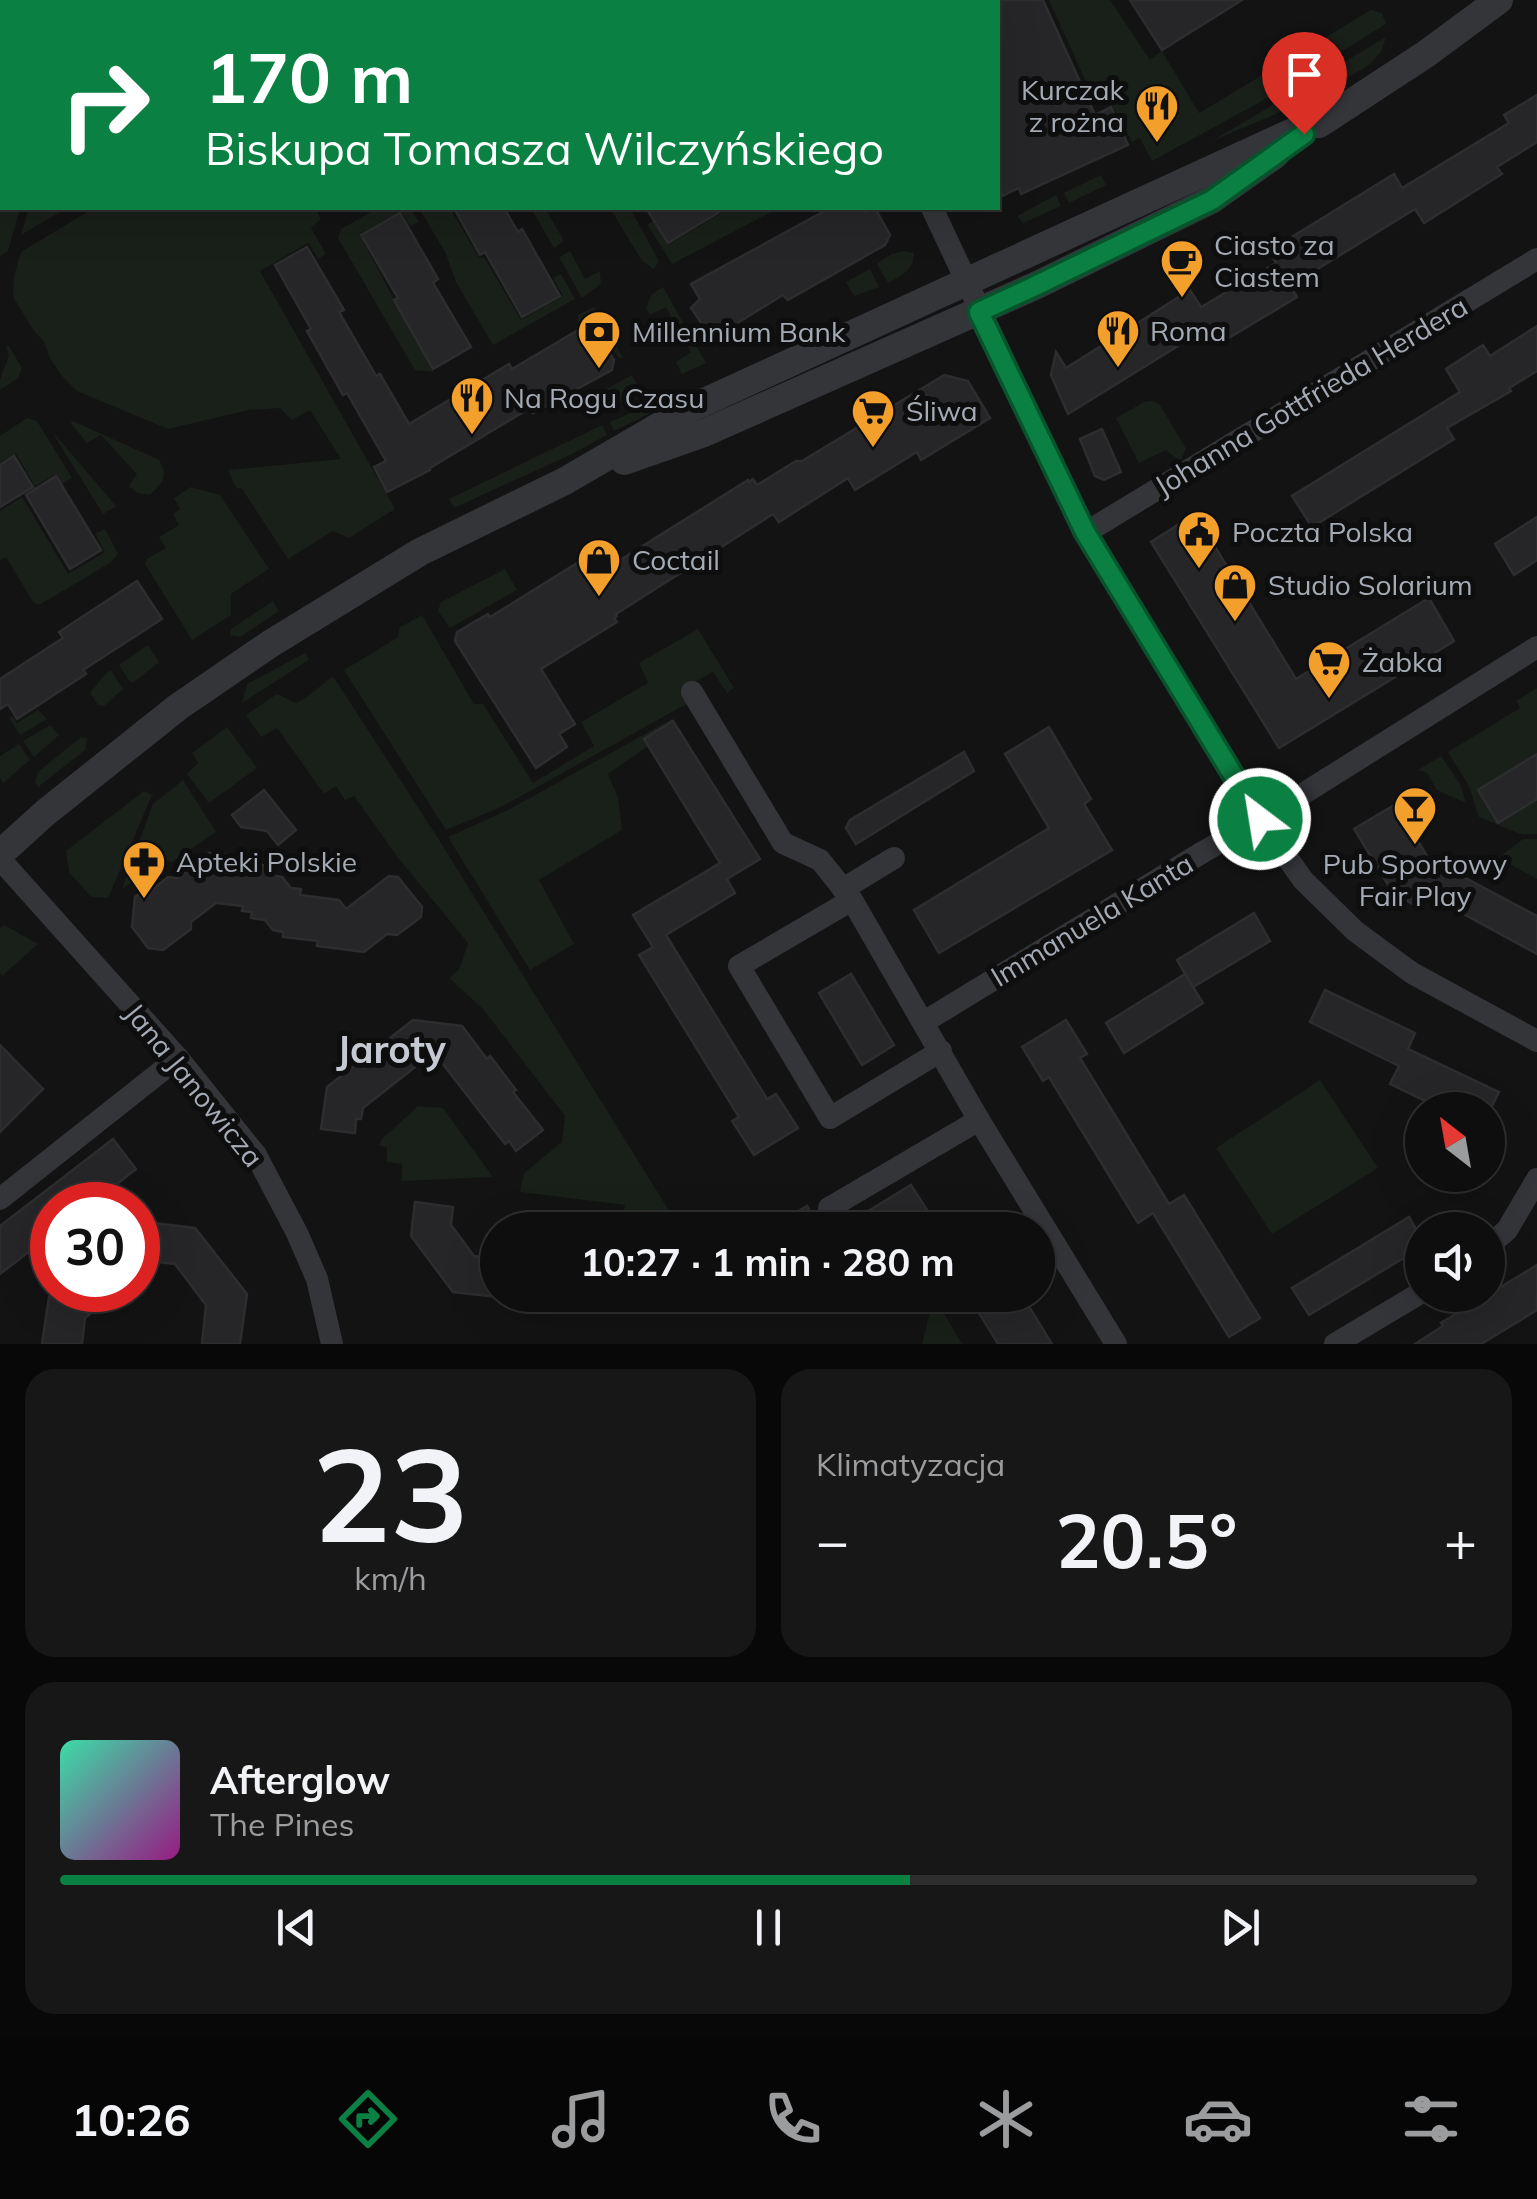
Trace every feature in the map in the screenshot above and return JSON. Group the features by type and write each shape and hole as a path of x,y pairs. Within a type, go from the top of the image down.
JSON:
{"street":[{"path":"565,481 704,434 979,312 1212,200 1499,0"},
{"path":"0,856 46,813 178,706 420,552 565,481 688,410 1334,113"},
{"path":"933,210 1085,532 1260,819 1303,880 1355,931 1412,973 1537,1041"},
{"name":"Johanna Gottfrieda Herdera","path":"1085,532 1537,259"},
{"path":"1260,819 1537,646"},
{"path":"692,692 783,843 820,860 848,894 1116,1344"},
{"name":"Immanuela Kanta","path":"924,1022 1260,819"},
{"name":"Jana Janowicza","path":"0,856 178,1058 256,1155 317,1279 332,1344"},
{"path":"894,858 848,894 739,966 830,1118 941,1052"},
{"path":"0,1199 178,1058"},
{"path":"830,1208 980,1120"},
{"path":"1505,1232 1537,1178"},
{"path":"1335,1344 1405,1302"}],"shaded area":[{"path":"1049,0 1110,0 1150,60 1162,51 1199,113 1371,10 1382,13 1386,24 1262,101 1152,161 1140,138 1132,142 1105,93 1093,97"},
{"path":"1386,37 1381,52 1369,65 1311,99 1212,141"},
{"path":"1101,175 1106,185 1069,203 1064,193"},
{"path":"1056,195 1061,206 1023,223 1017,216"},
{"path":"0,210 19,210 8,251 0,256"},
{"path":"28,210 64,210 21,235"},
{"path":"91,210 316,210 321,219 311,228 326,254 318,259 308,243 260,271 395,509 349,538 333,531 288,559 242,489 236,488 228,470 341,459 310,410 292,420 280,408 249,410 168,429 77,391 51,360 43,340 13,297 21,252"},
{"path":"374,210 411,210 419,222 410,226 401,211 359,234 433,372 415,370 338,238 341,229"},
{"path":"420,210 451,210 521,320 563,296 553,278 561,274 575,299 493,345 456,282 446,254"},
{"path":"532,210 546,210 564,241 554,248"},
{"path":"611,210 631,210 659,261 654,269 642,261"},
{"path":"727,210 775,210 672,264 647,224 653,221 668,245"},
{"path":"570,251 585,279 600,271 601,284 582,298 559,257"},
{"path":"914,253 912,264 888,283 877,264 891,254"},
{"path":"870,269 879,287 854,296 846,282"},
{"path":"663,287 706,363 682,374 676,362 691,352 666,307 650,315 646,308 652,294"},
{"path":"594,307 623,358 599,332 592,335 583,321 578,323 578,315"},
{"path":"6,347 22,368 18,378 0,390 9,355"},
{"path":"632,375 641,392 607,408 601,406 595,395"},
{"path":"661,400 655,411 614,431 610,422"},
{"path":"1152,401 1160,405 1186,449 1180,462 1166,450 1139,463 1116,418"},
{"path":"27,418 37,421 72,478 62,484 56,474 35,486 16,454 0,463 0,436"},
{"path":"73,421 159,460 164,471 161,483 150,495 138,493 129,486 137,474 101,435 87,443 70,422"},
{"path":"602,425 607,435 574,453 454,508 449,499"},
{"path":"51,430 116,506 117,506 103,514"},
{"path":"191,487 220,495 269,569 231,594 231,615 192,640 145,564 166,548 159,537 179,525 173,514 180,509 174,498"},
{"path":"22,497 68,574 105,552 95,534 105,529 118,554 110,563 39,605 33,602 6,557 0,560 0,511"},
{"path":"505,569 517,590 450,628 438,611 441,602"},
{"path":"273,601 279,611 240,637 230,635 231,629"},
{"path":"422,615 474,704 483,704 533,783 594,746 581,722 648,683 639,663 698,629 734,688 727,693 713,672 683,689 690,702 503,806 446,830 344,670 397,638 400,627"},
{"path":"148,645 159,662 130,682 119,665"},
{"path":"305,653 309,660 242,703 247,684"},
{"path":"111,670 123,689 104,706 98,705 90,693"},
{"path":"333,676 670,1212 624,1212 625,1205 520,1192 524,1173 562,1142 565,1116 483,1009 449,978 459,970 468,943 399,859 354,796 345,800 336,786 324,794 277,728 261,737 246,715 277,694 296,703"},
{"path":"1537,688 1537,754 1478,790 1498,822 1537,799 1537,834 1520,834 1479,817 1469,786 1448,752 1520,708 1516,701"},
{"path":"38,710 47,719 20,735 9,718 12,716 17,723"},
{"path":"672,719 644,739 648,746 608,774 618,798 622,830 539,880 574,944 530,970 448,837 508,810"},
{"path":"50,725 59,735 34,757 23,741"},
{"path":"227,727 257,768 209,803 187,774 198,763 192,753"},
{"path":"81,737 87,738 85,750 38,787 38,772"},
{"path":"19,744 30,760 3,783 0,756"},
{"path":"1441,756 1460,784 1466,803 1437,790 1427,773 1418,770"},
{"path":"183,780 216,832 122,889 153,804"},
{"path":"144,791 152,795 108,898 91,897 69,872 66,851"},
{"path":"1523,839 1537,839 1537,879 1498,858"},
{"path":"4,925 38,944 2,976 0,928"},
{"path":"1320,1080 1378,1168 1272,1234 1216,1148"},
{"path":"418,1106 443,1108 493,1177 402,1181 402,1164 387,1162 387,1147 379,1146"},
{"path":"930,1312 943,1312 962,1344 922,1344"}],"building":[{"path":"1000,0 1043,0 1095,115 1111,107 1128,145 1021,194 1019,188 1000,197"},
{"path":"1130,0 1242,0 1162,50"},
{"path":"1537,95 1537,142 1497,167 1502,174 1424,223 1415,209 1290,286 1297,297 1222,342 1212,325 1068,414 1051,375 1056,352 1066,368 1190,290 1201,307 1276,263 1269,251 1394,174 1402,188 1509,123 1504,115"},
{"path":"455,210 505,210 518,232 522,229 560,296 522,317 485,252 480,255"},
{"path":"647,210 723,210 668,243"},
{"path":"826,210 876,210 890,235 885,245 788,300 783,295 716,336 708,333 691,308 700,299 691,284"},
{"path":"400,213 438,279 433,283 471,347 433,369 361,235"},
{"path":"307,247 344,310 339,312 409,424 509,364 512,369 585,326 592,338 598,334 614,360 612,370 533,413 530,408 387,492 374,467 386,461 347,393 343,395 275,265"},
{"path":"1537,326 1537,371 1447,428 1454,439 1312,527 1292,496 1460,392 1446,369 1483,345 1490,356"},
{"path":"944,375 968,381 990,418 921,460 917,452 855,490 848,478 779,522 773,514 616,614 617,622 541,669 575,724 559,734 567,747 536,768 455,641 457,632 488,614 490,617 582,560 593,577 748,480 753,479 757,485 802,461"},
{"path":"1102,429 1121,472 1104,480 1095,476 1080,439"},
{"path":"14,456 33,487 0,507 0,465"},
{"path":"56,476 101,550 70,569 26,495"},
{"path":"1195,514 1296,679 1429,598 1454,641 1279,748 1151,542"},
{"path":"1537,517 1537,560 1514,575 1495,544"},
{"path":"137,581 162,619 17,719 8,704 0,709 0,679 63,638 59,632"},
{"path":"673,721 760,859 727,879 735,893 666,935 767,1099 776,1094 798,1128 754,1155 732,1121 739,1117 639,955 653,947 633,915 720,863 644,739"},
{"path":"1049,727 1091,799 1084,804 1112,850 939,953 914,910 1049,828 1005,754"},
{"path":"964,752 974,771 856,844 846,828 850,820"},
{"path":"1537,754 1537,799 1498,823 1478,790"},
{"path":"264,790 296,830 278,845 267,831 241,827 232,815"},
{"path":"1396,804 1428,858 1537,916 1537,954 1425,893 1418,907 1393,893 1354,829"},
{"path":"209,853 245,857 250,863 268,866 291,888 301,889 300,895 339,900 346,909 389,876 398,877 422,907 421,917 397,935 387,934 364,952 283,937 283,932 273,930 265,920 251,918 252,912 242,911 243,906 216,903 163,950 148,948 132,927 135,897 168,877 177,878"},
{"path":"1254,913 1270,941 1193,987 1177,960"},
{"path":"851,974 894,1045 862,1065 819,993"},
{"path":"1185,974 1203,1003 1124,1053 1106,1023"},
{"path":"1325,990 1415,1033 1408,1049 1499,1092 1407,1092 1390,1084 1399,1066 1310,1022"},
{"path":"413,1020 462,1026 487,1059 490,1056 543,1130 516,1151 509,1141 505,1144 442,1063 424,1060 363,1108 361,1119 356,1119 355,1133 321,1129 327,1087"},
{"path":"1066,1020 1087,1054 1080,1058 1169,1204 1184,1195 1260,1318 1229,1337 1153,1213 1138,1223 1049,1077 1043,1081 1022,1047"},
{"path":"0,1045 43,1089 0,1132"},
{"path":"113,1139 136,1169 119,1182 57,1182"},
{"path":"911,1185 927,1210 924,1212 867,1212"},
{"path":"415,1202 453,1207 451,1225 474,1256 480,1257 480,1295 453,1292 411,1236"},
{"path":"30,1203 30,1251 0,1274 0,1226"},
{"path":"1405,1219 1405,1257 1309,1315 1292,1288"},
{"path":"160,1224 195,1228 247,1294 240,1344 202,1344 206,1305 175,1264 160,1262"},
{"path":"1537,1265 1537,1310 1481,1344 1415,1344 1459,1312 1505,1312 1505,1284"},
{"path":"47,1312 92,1312 85,1318 82,1344 42,1344"},
{"path":"978,1312 1032,1312 1052,1344 998,1344"}],"place":[{"name":"Kurczak z rożna","path":"1157,144"},
{"name":"Ciasto za Ciastem","path":"1182,299"},
{"name":"Roma","path":"1118,369"},
{"name":"Millennium Bank","path":"599,370"},
{"name":"Na Rogu Czasu","path":"472,436"},
{"name":"Śliwa","path":"873,449"},
{"name":"Poczta Polska","path":"1199,570"},
{"name":"Coctail","path":"599,598"},
{"name":"Studio Solarium","path":"1235,623"},
{"name":"Żabka","path":"1329,700"},
{"name":"Pub Sportowy Fair Play","path":"1415,846"},
{"name":"Apteki Polskie","path":"144,900"}],"district":[{"name":"Jaroty","path":"391,1050"}],"route":[{"path":"1260,819 1085,532 979,312 1212,200 1304,134"}]}
